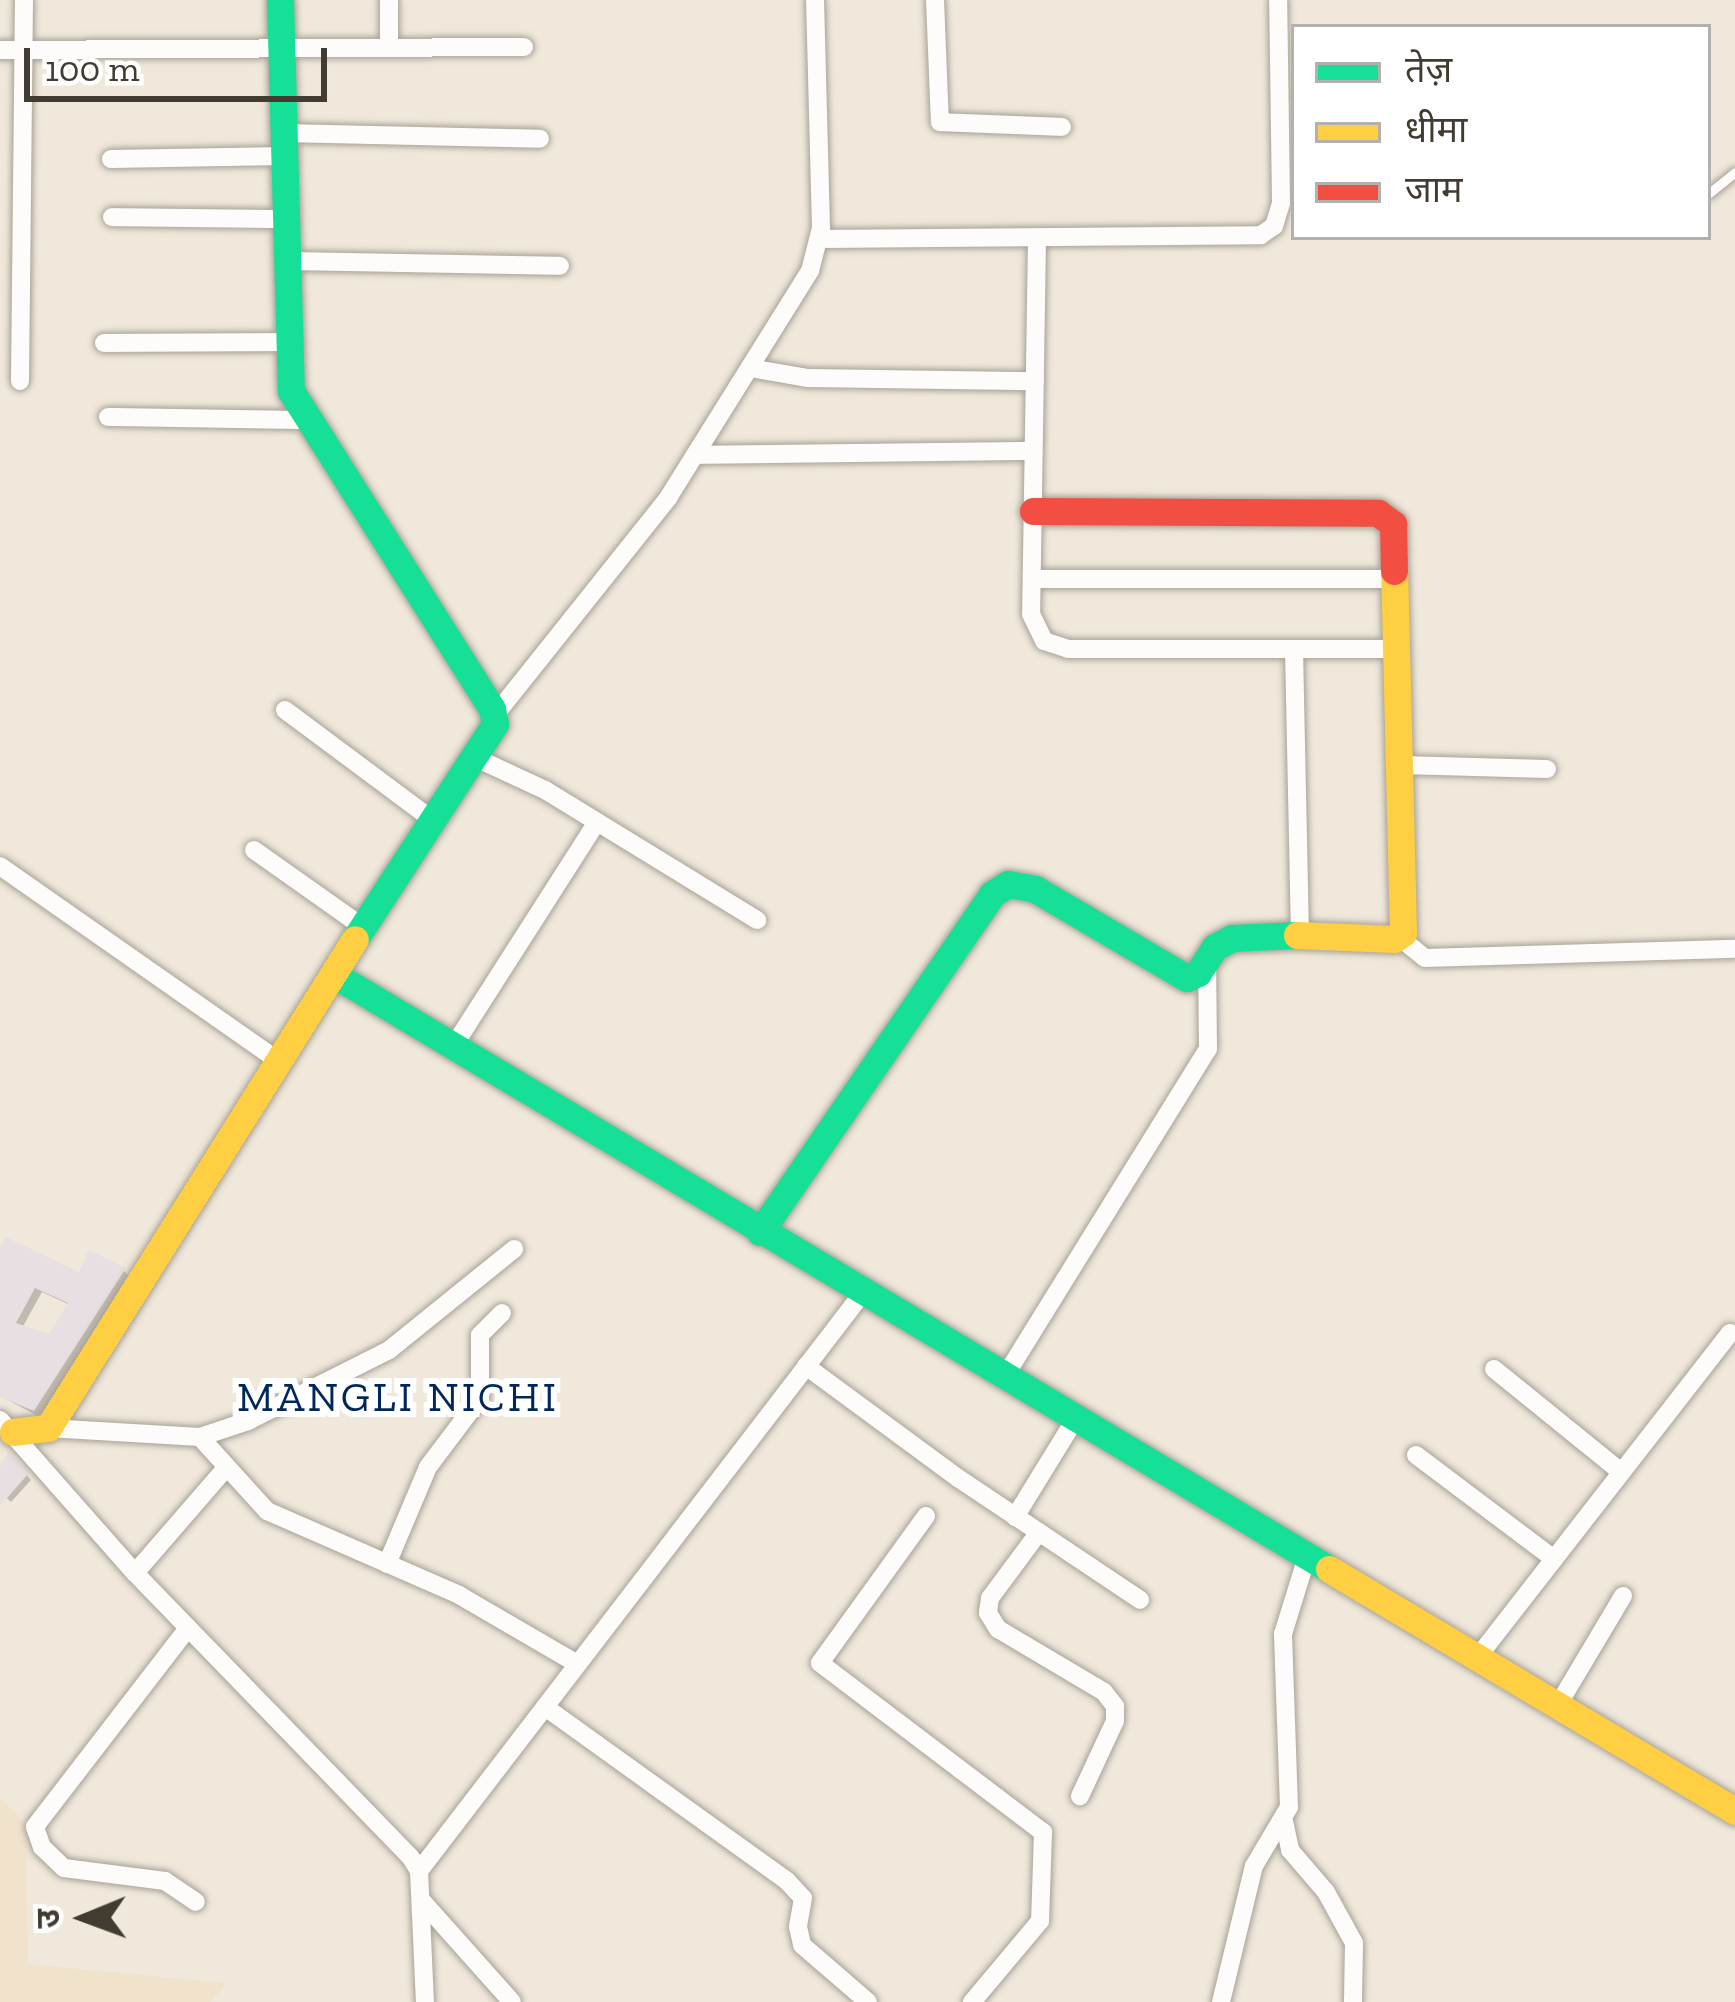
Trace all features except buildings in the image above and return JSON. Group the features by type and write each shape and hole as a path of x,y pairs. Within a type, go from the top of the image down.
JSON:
{"street":[{"path":"20,381 24,0"},
{"path":"280,0 291,391 495,715"},
{"path":"389,0 389,48"},
{"path":"48,1428 276,1059 490,736 495,715 645,530 811,271 819,239 815,0"},
{"path":"935,0 935,114 940,122 1062,128"},
{"path":"819,239 1253,236 1274,226 1287,210 1278,0"},
{"path":"0,50 524,47"},
{"path":"110,159 284,144 540,139"},
{"path":"112,217 285,219"},
{"path":"1037,239 1032,579 1036,631 1055,648 1398,649"},
{"path":"286,261 560,266"},
{"path":"104,343 287,342"},
{"path":"750,368 808,378 1035,381"},
{"path":"108,417 306,420"},
{"path":"695,454 1034,451"},
{"path":"1033,511 1378,513 1393,524 1404,926 1400,938"},
{"path":"1032,579 1397,579"},
{"path":"1294,649 1300,935"},
{"path":"285,710 434,821"},
{"path":"476,758 531,782 757,920"},
{"path":"1401,765 1546,769"},
{"path":"453,1047 596,822"},
{"path":"254,850 364,928"},
{"path":"0,866 276,1059"},
{"path":"760,1232 1000,889 1022,884 1035,889 1178,976 1194,976 1232,938 1400,938 1417,956 1442,958 1735,949"},
{"path":"1005,1376 1203,1061 1212,1017 1207,958"},
{"path":"333,974 1735,1811"},
{"path":"6,1426 200,1436 248,1421 389,1350 514,1249"},
{"path":"419,1871 865,1290"},
{"path":"387,1564 428,1467 481,1398 480,1335 502,1313"},
{"path":"1477,1658 1730,1333"},
{"path":"806,1366 1139,1600"},
{"path":"1494,1369 1621,1472"},
{"path":"1015,1516 1076,1418"},
{"path":"6,1426 134,1573 400,1844 419,1871 424,2002"},
{"path":"200,1436 267,1511 480,1606 577,1663"},
{"path":"1415,1455 1554,1558"},
{"path":"134,1573 226,1468"},
{"path":"926,1516 820,1663 1043,1832 1040,1921 975,2001"},
{"path":"1039,1532 990,1598 988,1613 998,1629 1104,1692 1115,1706 1115,1721 1080,1796"},
{"path":"1308,1553 1283,1634 1292,1763 1284,1821 1290,1850 1326,1892 1354,1942 1353,2002"},
{"path":"1558,1706 1623,1596"},
{"path":"188,1628 35,1827 41,1847 64,1868 165,1881 196,1902"},
{"path":"545,1707 787,1882 803,1898 802,1945 868,2002"},
{"path":"1221,2002 1254,1866 1284,1821"},
{"path":"422,1901 512,2002"}],"lane":[{"path":"1711,192 1735,172"}],"shaded area":[{"path":"0,1798 26,1824 28,1964 226,1983 211,2002 0,2002"}],"traffic: fast":[{"path":"280,0 291,391 492,709 495,724 355,939"},
{"path":"760,1232 992,894 1008,884 1035,889 1187,978 1198,973 1215,947 1232,938 1297,935"},
{"path":"333,974 1329,1569"}],"traffic: slow":[{"path":"1297,935 1394,939 1403,933 1394,571"},
{"path":"13,1432 48,1428 355,939"},
{"path":"1329,1569 1735,1811"}],"traffic: jam":[{"path":"1033,511 1378,513 1393,524 1394,571"}],"district":[{"name":"MANGLI NICHI","path":"398,1397"}]}
